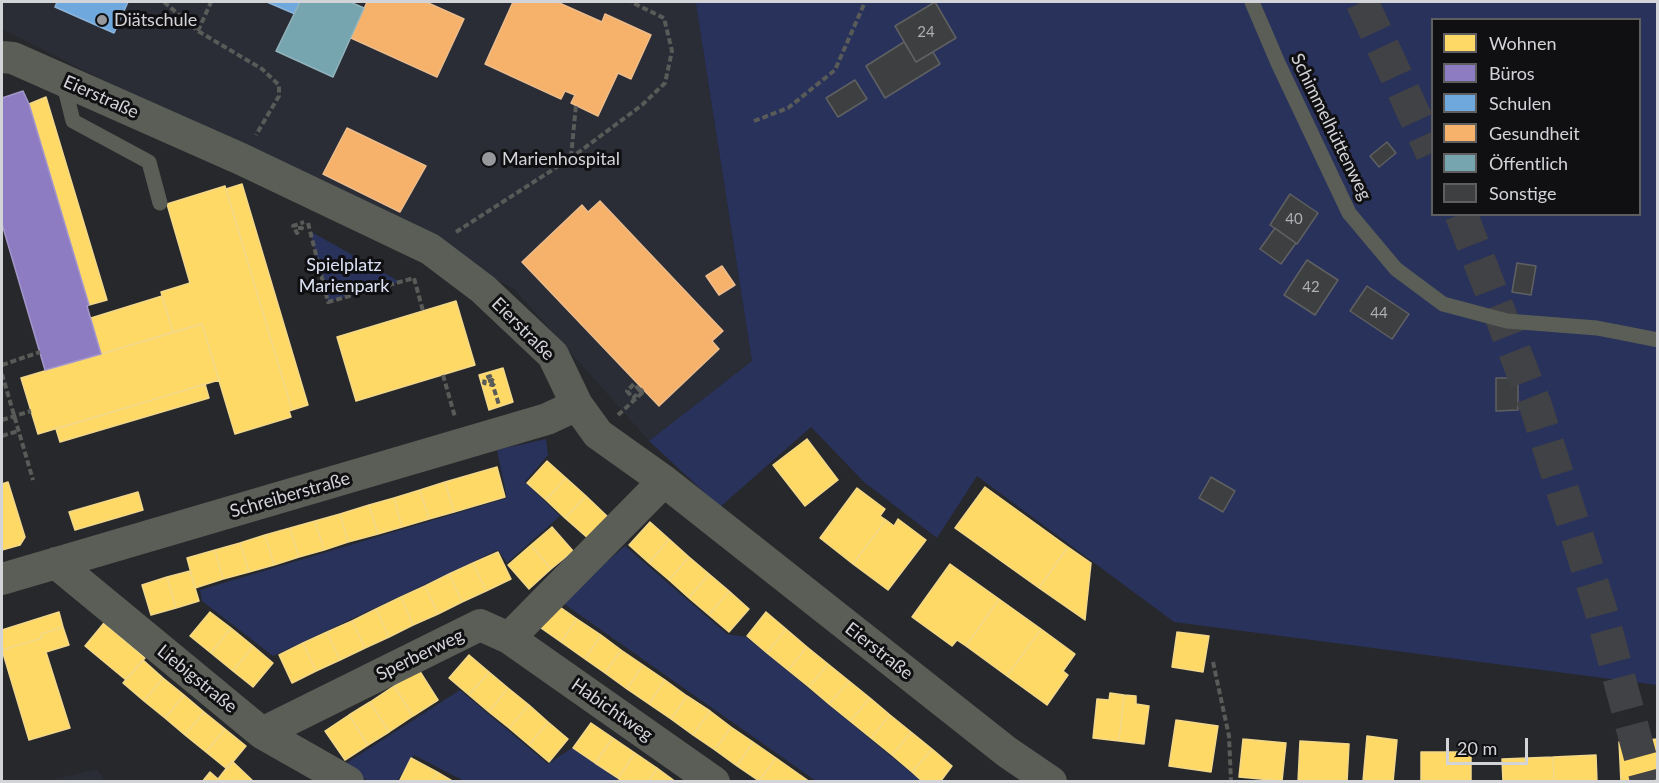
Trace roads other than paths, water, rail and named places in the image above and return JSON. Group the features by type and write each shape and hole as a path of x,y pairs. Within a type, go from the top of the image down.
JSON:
{"street":[{"name":"Eierstraße","path":"2,57 14,58 430,249 483,289 553,355 577,405 598,434 664,482 1007,752 1051,782"},
{"name":"Schreiberstraße","path":"2,579 547,419 577,405"},
{"path":"509,638 664,482"},
{"name":"Liebigstraße","path":"56,563 262,732 348,782"},
{"name":"Sperberweg","path":"262,732 480,625 509,638"},
{"name":"Habichtweg","path":"509,638 714,782"}],"lane":[{"name":"Schimmelhüttenweg","path":"1252,2 1278,63 1349,213 1396,269 1443,304 1507,321 1597,328 1658,340"},
{"path":"63,81 73,121 150,162 160,203"}],"tunnel":[{"path":"1362,2 1431,151"},
{"path":"1462,216 1535,404 1601,611 1647,782"}],"place":[{"name":"Diätschule","path":"102,20"},
{"name":"Marienhospital","path":"489,159"}],"park label":[{"name":"Spielplatz Marienpark","path":"344,275"}]}
